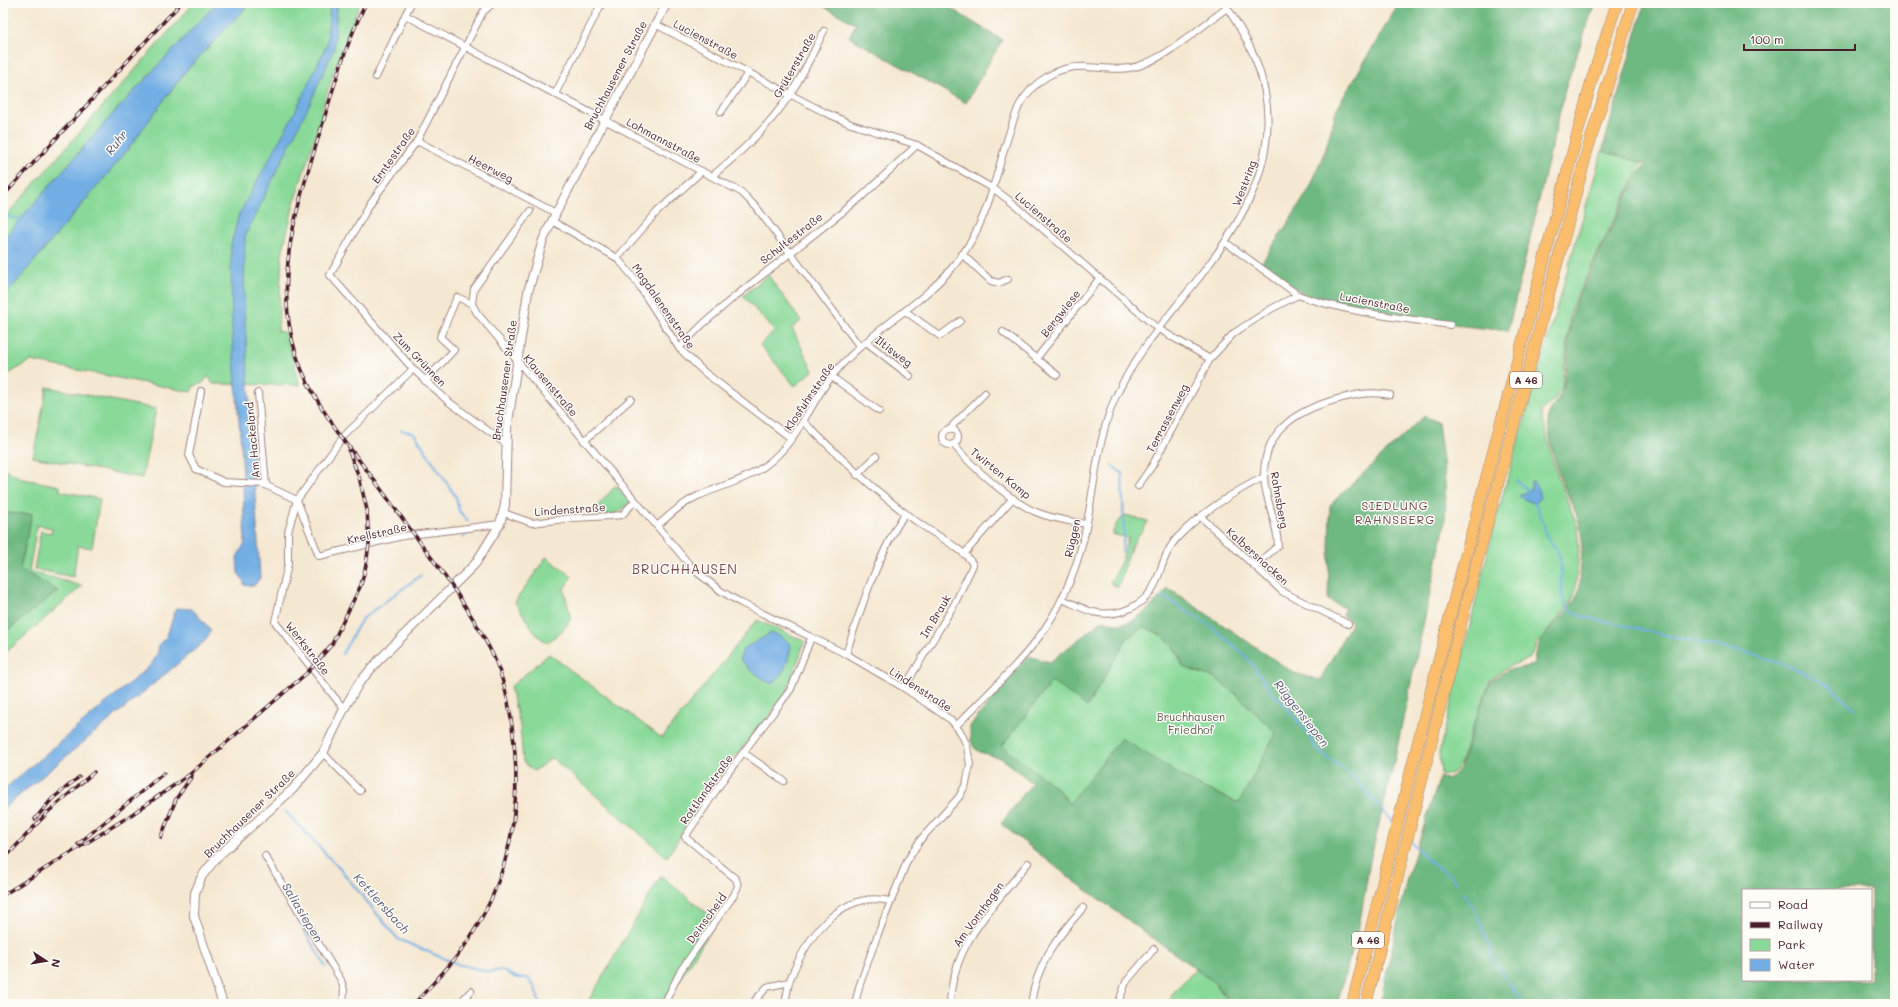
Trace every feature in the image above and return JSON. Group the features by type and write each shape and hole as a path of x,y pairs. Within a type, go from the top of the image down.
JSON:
{"highway":[{"name":"A 46","path":"1352,1004 1414,756 1592,79 1616,3"},
{"name":"A 46","path":"1366,1004 1468,595 1588,148 1633,3"}],"street":[{"path":"376,77 411,3"},
{"name":"Erntestraße","path":"330,275 371,202 417,141 484,12 493,3"},
{"path":"555,94 602,3"},
{"name":"Bruchhausener Straße","path":"223,1004 194,916 195,893 208,867 293,789 323,753 344,709 368,671 475,564 500,524 504,513 506,444 517,360 528,292 534,267 556,213 667,3"},
{"name":"Klosfuhrstraße","path":"656,526 682,505 697,496 756,472 780,453 804,422 832,377 860,347 940,280 962,254 985,214 1019,106 1029,91 1042,79 1059,71 1073,67 1123,70 1143,65 1175,47 1225,5"},
{"name":"Westring","path":"1157,328 1194,284 1225,242 1244,211 1256,185 1264,158 1268,128 1265,92 1256,61 1245,38 1225,5"},
{"name":"Lohmannstraße","path":"405,14 741,192 750,199 860,347"},
{"name":"Lucienstraße","path":"655,24 790,95 851,124 917,145 994,189 1014,204 1157,328 1210,359"},
{"name":"Grüterstraße","path":"712,176 736,157 759,135 790,95 824,31"},
{"path":"721,112 748,73"},
{"name":"Heerweg","path":"417,141 556,213"},
{"name":"Schultestraße","path":"679,348 729,301 789,252 859,199 917,145"},
{"path":"617,258 656,212 702,171"},
{"path":"425,381 454,350 440,337 457,297 472,304 474,289 530,211"},
{"name":"Magdalenenstraße","path":"552,221 617,258 634,278 679,348 704,372 792,439"},
{"name":"Lucienstraße","path":"1225,242 1298,295 1310,300 1374,314 1450,325"},
{"path":"962,254 991,282 999,283 1008,279"},
{"name":"Zum Grünnen","path":"330,275 425,381 449,402 506,444"},
{"name":"Bergwiese","path":"1036,359 1099,279"},
{"path":"1210,359 1234,333 1271,309 1298,295"},
{"name":"Klausenstraße","path":"472,304 477,313 656,526"},
{"path":"904,311 940,336 960,321"},
{"name":"Rüggen","path":"956,726 1036,642 1062,599 1074,570 1086,524 1095,469 1108,416 1126,377 1157,328"},
{"path":"1003,332 1057,375"},
{"name":"Iltisweg","path":"866,342 910,376"},
{"name":"Terrassenweg","path":"1138,486 1152,466 1210,359"},
{"path":"297,500 343,437 413,369"},
{"path":"832,377 879,411"},
{"name":"Am Hackeland","path":"201,391 189,455 196,469 224,482 236,484 264,484 297,500"},
{"name":"Rahnsberg","path":"1254,566 1278,546 1264,477 1267,455 1277,435 1289,420 1301,412 1326,402 1358,394 1377,392 1390,395"},
{"name":"Am Hackeland","path":"258,393 264,484"},
{"path":"952,430 953,425 985,393"},
{"path":"584,441 631,399"},
{"path":"804,422 857,475 904,513 964,554 1013,498"},
{"path":"952,430 957,435 957,441 953,444 945,444 942,437 944,432 952,430"},
{"name":"Twirten Kamp","path":"953,444 974,466 1027,508 1045,515 1086,524"},
{"path":"857,475 876,456"},
{"path":"1062,599 1087,610 1101,613 1117,612 1135,605 1146,597 1152,589 1172,544 1181,534 1235,492 1264,477"},
{"name":"Krellstraße","path":"297,500 319,556 403,536 500,524"},
{"name":"Werkstraße","path":"297,500 288,532 288,564 275,622 344,709"},
{"name":"Lindenstraße","path":"504,513 532,523 573,518 612,516 622,514 635,501"},
{"path":"846,654 878,563 891,535 904,513"},
{"name":"Kalbersnacken","path":"1201,517 1286,594 1348,624"},
{"name":"Lindenstraße","path":"656,526 694,570 721,591 741,604 846,654 904,688 939,711 956,726 970,753 969,771 966,784 959,797 916,847 907,861 890,901 862,977 855,1004"},
{"name":"Im Brauk","path":"904,688 955,602 972,570 972,562 964,554"},
{"name":"Rottlandstraße","path":"685,837 722,780 744,753 791,689 811,638"},
{"path":"323,753 360,791"},
{"name":"Rottlandstraße","path":"744,753 784,781"},
{"name":"Deinscheid","path":"664,1004 681,970 734,895 738,886 736,879 685,837"},
{"path":"265,856 342,980 344,990 343,1004"},
{"name":"Am Vornhagen","path":"950,1004 953,976 963,949 995,903 1028,863"},
{"path":"785,1004 789,982 815,936 837,911 851,904 867,899 890,901"},
{"path":"1031,1004 1036,978 1044,960 1061,933 1083,908"},
{"path":"1118,1004 1126,982 1154,949"},
{"path":"752,1004 767,987 789,982"},
{"path":"459,1004 471,992"}],"green space":[{"path":"194,3 217,3 109,118 3,239 3,219"},
{"path":"250,3 330,3 329,18 337,16 337,3 360,3 338,60 321,111 323,113 295,199 282,254 278,331 286,333 300,385 213,384 208,376 203,383 194,386 191,392 31,361 3,377 3,298 122,157 184,73"},
{"path":"817,3 942,3 1002,40 966,103 849,37 856,24"},
{"path":"1399,3 1595,3 1566,86 1508,331 1464,326 1432,319 1357,308 1310,298 1260,265 1310,188 1326,148 1337,108"},
{"path":"1645,3 1895,3 1895,1004 1380,1004 1407,878 1440,777 1446,779 1452,777 1460,768 1481,704 1491,681 1508,670 1534,665 1538,646 1573,602 1579,591 1582,553 1580,524 1557,468 1552,449 1548,417 1550,410 1560,396 1563,388 1569,333 1576,301 1637,175 1646,164 1602,151"},
{"path":"1602,151 1644,162 1639,168 1575,300 1570,314 1562,388 1554,400 1541,411 1555,469 1577,525 1579,550 1575,594 1569,605 1536,645 1529,659 1510,666 1490,680 1460,764 1452,773 1444,775 1441,774 1439,753 1495,522"},
{"path":"768,275 801,321 792,328 813,371 795,386 760,345 775,331 743,296"},
{"path":"47,387 156,409 142,478 33,457"},
{"path":"1424,416 1438,422 1444,470 1446,503 1443,535 1394,762 1370,861 1360,921 1337,1004 1224,1004 1227,998 1214,982 1074,881 1001,824 1032,783 1005,761 975,749 970,737 970,726 1028,656 1050,662 1103,620 1115,624 1123,624 1138,617 1152,606 1168,588 1294,673 1320,680 1352,622 1343,616 1345,608 1328,600 1330,505","holes":["1143,627 1169,641 1177,652 1183,667 1215,678 1236,694 1276,733 1239,803 1197,785 1121,738 1069,804 1058,789 1002,746 1052,681 1087,707 1127,638"]},
{"path":"3,468 23,479 60,486 60,491 100,499 92,548 78,546 73,577 34,569 41,531 51,533 52,528 37,525 29,571 82,586 3,655 3,634 57,591 20,569 32,514 3,513"},
{"path":"616,485 630,502 617,513 605,515 591,514"},
{"path":"3,513 32,514 20,569 58,591 3,634"},
{"path":"1125,515 1148,521 1130,550 1118,587 1110,583 1122,560 1128,538 1112,534 1117,523"},
{"path":"546,557 572,576 564,589 571,619 564,629 547,643 536,634 515,602"},
{"path":"757,620 805,641 785,697 722,772 667,857 552,758 534,771 523,762 520,725 510,687 549,654 662,738"},
{"name":"Bruchhausen Friedhof","path":"1143,627 1158,633 1169,641 1177,652 1183,667 1215,678 1236,694 1276,733 1239,803 1197,785 1069,804 1064,796 1002,746 1053,680 1087,707 1127,638"},
{"path":"661,876 717,921 673,989 667,1004 588,1004 589,1000"},
{"path":"1196,969 1214,982 1227,999 1224,1004 1169,1004 1172,994"}],"water":[{"name":"Ruhr","path":"217,3 250,3 184,73 122,157 3,298 3,239 109,118"},
{"path":"330,3 337,3 334,49 311,101 245,236 244,304 260,578 254,586 244,585 244,581 238,573 237,557 245,543 242,458 232,335 231,245 239,214 295,112 327,44"},
{"path":"1531,481 1533,481 1538,489 1540,498 1535,504 1520,497 1520,494 1531,490"},
{"path":"176,608 192,609 211,630 205,641 3,809 3,790 152,664 158,652 159,644 167,636"},
{"path":"771,633 780,636 791,645 789,656 783,672 776,681 771,684 749,669 740,659 743,649"}],"waterway":[{"path":"3,215 21,220"},
{"name":"Kettlersbach","path":"401,430 414,433 456,497 459,511 468,521"},
{"path":"1111,465 1122,473 1124,533 1122,552"},
{"path":"1516,480 1529,492"},
{"path":"1535,503 1542,520 1546,536 1558,552 1561,564 1562,597 1565,604 1571,610 1581,616 1760,656 1796,669 1830,686 1855,709"},
{"name":"Kettlersbach","path":"463,538 469,531"},
{"name":"Kettlersbach","path":"342,654 362,619 421,575"},
{"name":"Rüggensiepen","path":"1162,596 1212,627 1246,656 1273,694 1284,704 1307,732 1316,749 1353,777 1393,823"},
{"name":"Kettlersbach","path":"285,811 340,869 398,939 457,964 489,972 501,970 517,978 528,978 535,988 539,1002 543,1004"},
{"name":"Rüggensiepen","path":"1411,842 1432,864 1452,877 1456,883"},
{"name":"Saliasiepen","path":"265,865 326,967"},
{"name":"Rüggensiepen","path":"1463,892 1475,909 1494,961 1523,1004"}],"railway":[{"path":"3,196 181,3"},
{"path":"366,3 352,34 341,65 296,213 287,270 287,298 290,327 297,357 304,375 323,410 455,591 481,632 492,653 500,672 508,703 512,724 515,761 516,787 514,813 510,839 496,888 485,912 465,945 444,972 414,1004"},
{"path":"3,895 128,817 189,775 308,672 332,644 361,585 369,544 367,510 359,477 349,451"},
{"path":"3,860 48,812 94,772"},
{"path":"78,844 164,773"},
{"path":"161,837 176,799 192,776"},
{"path":"35,819 52,799 79,777"}],"district":[{"name":"SIEDLUNG RAHNSBERG","path":"1395,512"},
{"name":"BRUCHHAUSEN","path":"685,568"}]}
